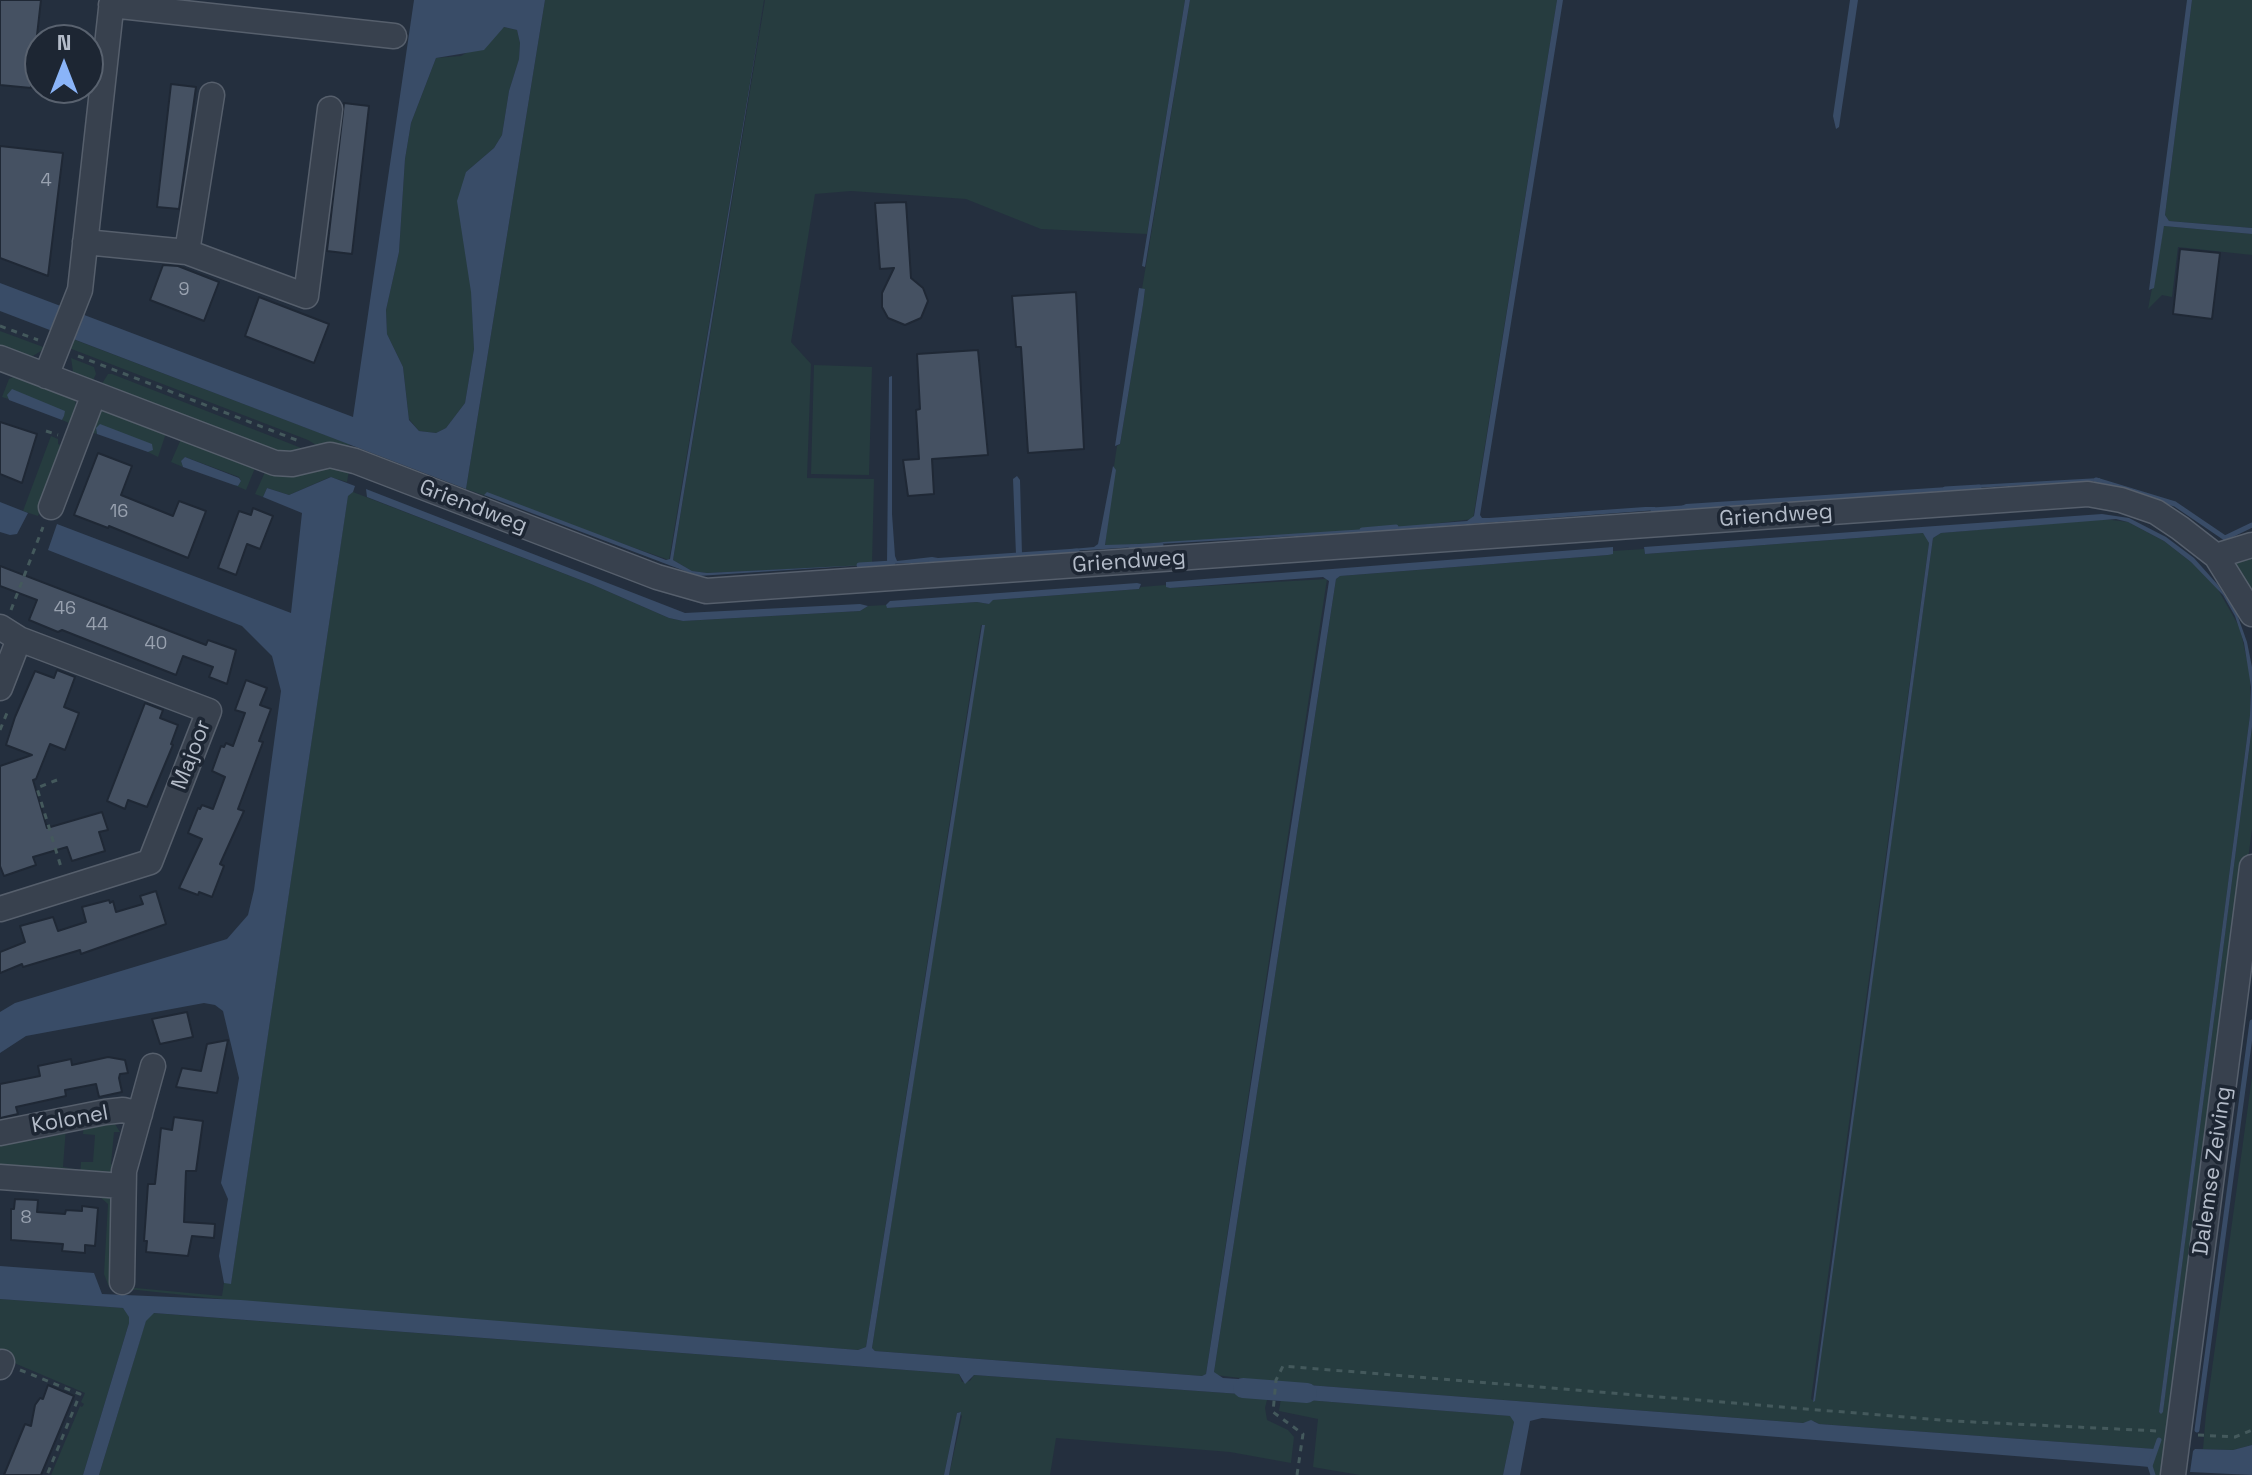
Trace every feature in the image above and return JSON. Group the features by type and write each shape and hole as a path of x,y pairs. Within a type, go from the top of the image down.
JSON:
{"street":[{"path":"46,376 80,290 111,3 394,36"},
{"path":"187,252 212,95"},
{"path":"85,242 187,252 306,296 330,109"},
{"name":"Griendweg","path":"0,358 275,463 292,464 330,455 355,461 657,577 706,591 2088,494 2121,500 2156,512 2216,556 2252,614"},
{"path":"51,507 94,394"},
{"path":"2216,556 2252,545"},
{"path":"0,688 8,632"},
{"name":"Majoor","path":"0,909 150,862 209,711 8,632"},
{"name":"Dalemse Zeiving","path":"2173,1475 2252,867"},
{"name":"Kolonel","path":"122,1282 122,1186 153,1066"},
{"name":"Kolonel","path":"0,1133 105,1112 123,1110 140,1114"},
{"path":"0,1177 122,1186"}],"path":[{"path":"0,326 59,342 304,443"},
{"path":"46,431 52,433"},
{"path":"8,632 51,507"},
{"path":"57,780 37,788 63,875"},
{"path":"1,1364 80,1394 47,1475"},
{"path":"1297,1475 1303,1434 1273,1412 1276,1380 1283,1366 1953,1421 2147,1428 2178,1435 2235,1437 2252,1430"}],"green space":[{"path":"545,0 764,0 669,560 466,489"},
{"path":"765,0 1185,0 1147,234 1041,229 966,199 851,191 815,194 791,342 811,364 807,478 874,479 872,565 707,573 692,571 673,560"},
{"path":"1190,0 1557,0 1473,519 1390,529 1105,546 1117,446 1120,444 1143,305 1145,290 1142,289"},
{"path":"2192,0 2252,0 2252,228 2169,221 2165,215"},
{"path":"504,27 517,30 520,43 502,135 494,148 466,172 474,349 465,403 446,428 436,433 419,431 409,419 403,367 387,334 386,310 399,252 405,159 411,123 436,58 461,56"},
{"path":"2164,226 2252,234 2252,255 2178,247 2172,297 2162,295 2148,309"},
{"path":"0,331 46,348 26,360 0,349"},
{"path":"70,338 349,444 347,455 326,451 308,440 69,348"},
{"path":"71,358 94,367 96,374 91,384 74,378"},
{"path":"814,365 872,367 869,475 811,474"},
{"path":"108,374 309,451 291,459 100,387"},
{"path":"17,375 75,397 76,411 72,421 69,423 62,420 64,416 2,397 9,379"},
{"path":"104,407 167,430 158,457 148,452 152,450 96,428 97,434 88,431 97,409"},
{"path":"51,436 65,447 38,516 23,511"},
{"path":"181,439 255,468 246,490 234,485 238,486 241,481 239,477 185,457 181,461 183,467 171,462"},
{"path":"350,464 347,482 330,477 289,495 267,488 263,497 255,494 266,470"},
{"path":"353,492 683,621 860,611 868,606 988,604 993,600 1165,585 1170,588 1327,579 1206,1374 875,1351 872,1348 984,625 981,625 866,1347 858,1350 268,1304 109,1287 104,1274 108,1204 100,1197 81,1195 81,1190 108,1195 114,1204 109,1277 114,1286 222,1296 224,1283 231,1283 348,495"},
{"path":"2104,519 2128,522 2164,541 2216,586 2240,628 2250,674 2250,715 2159,1413 2163,1411 2252,727 2252,829 2167,1475 2151,1475 2154,1449 1282,1383 1215,1375 1336,579 1340,576 1608,555 1613,551 1644,549 1645,554 1926,535 1929,543 1811,1399 1814,1401 1933,538 1941,533"},
{"path":"2252,551 2252,601 2228,558"},
{"path":"2252,1077 2252,1445 2233,1450 2203,1449 2206,1413"},
{"path":"113,1121 120,1132 114,1132 111,1164 117,1166 116,1169 111,1175 80,1176 81,1162 93,1162 95,1135 83,1134 84,1123"},
{"path":"66,1127 63,1167 76,1169 43,1167 42,1173 0,1170 0,1141 29,1135 31,1141 63,1134 62,1128"},
{"path":"0,1299 123,1308 129,1316 83,1475 51,1475 80,1406 84,1404 81,1402 85,1393 0,1357"},
{"path":"153,1313 959,1374 962,1382 970,1381 974,1375 1268,1396 1265,1408 1267,1420 1288,1430 1294,1437 1291,1463 1230,1452 1056,1438 1050,1475 949,1475 962,1416 959,1412 944,1475 99,1475 146,1320"},
{"path":"1281,1398 1511,1416 1514,1422 1503,1475 1360,1475 1313,1467 1318,1419 1279,1411"}],"water":[{"path":"414,0 545,0 466,489 0,311 0,283 353,417","holes":["504,27 517,30 519,59 509,91 502,135 494,148 466,172 457,201 471,292 474,349 465,403 446,428 436,433 419,431 409,420 403,367 387,334 386,310 399,252 405,159 411,123 436,58 484,50"]},
{"path":"764,0 673,560 692,571 707,573 865,565 698,576 484,495 487,492 670,559"},
{"path":"1185,0 1190,0 1145,267 1142,266"},
{"path":"1557,0 1563,0 1480,515 1489,518 1645,507 1655,507 1657,510 1390,530 1391,527 1467,521 1474,516"},
{"path":"1850,0 1858,0 1839,127 1836,129 1833,116"},
{"path":"2187,0 2192,0 2165,215 2169,221 2252,228 2252,234 2164,226 2154,288 2149,290"},
{"path":"1139,288 1145,289 1143,305 1120,444 1115,446"},
{"path":"892,376 895,556 897,561 932,557 938,558 937,562 887,564 889,377"},
{"path":"12,389 65,411 62,420 9,400 7,395"},
{"path":"100,424 152,444 153,450 148,452 97,434 96,428"},
{"path":"185,457 241,481 238,486 183,467 181,461"},
{"path":"1113,466 1116,470 1105,545 1137,544 1137,547 1071,551 1098,544"},
{"path":"1017,476 1020,480 1020,556 1016,555 1013,479"},
{"path":"331,477 355,486 348,496 231,1284 224,1283 219,1256 228,1199 221,1183 239,1078 223,1011 215,1005 204,1003 26,1036 0,1053 0,1012 15,1003 227,939 248,915 254,890 281,691 272,656 242,626 48,550 57,524 291,613 302,513 263,497 267,488 289,495"},
{"path":"2100,478 2099,481 1973,488 1975,485"},
{"path":"366,489 685,613 868,606 860,611 683,621 669,618 591,584 367,497"},
{"path":"1950,489 1946,491 1710,509 1677,508 1686,504"},
{"path":"0,502 28,513 17,534 0,532"},
{"path":"2102,514 2129,518 2166,537 2194,558 2218,585 2237,614 2252,667 2252,727 2163,1412 2159,1412 2250,715 2251,687 2244,643 2235,616 2223,595 2191,562 2164,541 2116,519 1941,533 1933,538 1813,1402 1929,543 1923,533 1645,554 1644,547"},
{"path":"1367,529 1367,532 1157,544 1163,542"},
{"path":"1613,547 1613,554 1608,555 1340,576 1336,579 1214,1372 1223,1378 1268,1381 1268,1396 974,1375 965,1384 959,1374 154,1313 146,1321 99,1475 83,1475 129,1317 123,1308 0,1299 0,1266 94,1273 102,1294 241,1300 858,1350 866,1347 982,625 985,625 872,1348 875,1351 1206,1374 1329,581 1323,577 1170,588 1166,587 1166,582"},
{"path":"1141,584 1139,589 993,600 989,604 977,602 887,608 886,605 890,601"},
{"path":"1282,1383 1803,1423 1811,1420 1819,1424 2155,1449 2151,1475 2149,1467 2139,1466 1542,1418 1530,1421 1520,1475 1503,1475 1514,1422 1510,1416 1281,1398"},
{"path":"961,1412 949,1475 944,1475 957,1413"},
{"path":"2252,1445 2252,1475 2190,1472 2195,1449 2233,1450"}],"building":[{"path":"0,0 41,0 38,24 24,24 24,87 0,85"},
{"path":"171,84 196,87 179,209 157,207"},
{"path":"344,103 369,106 352,254 327,251"},
{"path":"0,146 63,153 48,276 0,258"},
{"path":"906,202 911,278 923,288 928,301 921,318 905,325 888,318 882,307 882,293 894,268 880,269 875,203"},
{"path":"2180,249 2220,253 2212,319 2173,314"},
{"path":"163,265 178,266 219,282 204,321 150,300"},
{"path":"1076,292 1084,449 1028,453 1021,347 1016,347 1012,296"},
{"path":"259,297 329,324 314,363 245,336"},
{"path":"978,350 988,455 932,459 934,494 908,496 903,460 919,459 917,354"},
{"path":"0,422 37,434 22,483 0,474"},
{"path":"98,453 132,466 121,495 173,516 179,501 206,511 188,558 74,515"},
{"path":"253,508 273,516 260,549 247,544 236,575 218,568 239,511 251,515"},
{"path":"0,566 206,645 208,640 236,650 227,684 209,677 213,667 183,656 176,675 29,620 37,600 0,586"},
{"path":"57,670 75,677 64,707 79,713 65,750 50,744 33,780 47,828 102,812 108,830 99,832 105,851 72,861 67,847 33,857 36,865 4,876 0,866 0,766 32,755 6,745 35,671 54,678"},
{"path":"246,680 267,688 260,705 271,709 259,741 263,742 238,809 244,811 220,864 224,866 212,897 199,892 198,895 179,888 202,839 188,833 198,808 202,805 213,809 225,777 212,771 221,746 224,747 226,743 233,746 245,713 235,710"},
{"path":"145,703 163,710 160,718 178,725 147,807 128,800 125,809 107,801"},
{"path":"156,891 166,924 81,954 80,950 23,967 22,964 0,973 0,952 25,942 20,926 53,917 58,931 86,922 82,907 109,900 110,903 113,901 116,912 143,904 140,896"},
{"path":"187,1012 193,1037 160,1044 152,1019"},
{"path":"228,1040 217,1093 176,1087 182,1068 201,1071 207,1044"},
{"path":"108,1057 125,1060 128,1073 120,1074 119,1078 122,1092 99,1097 96,1084 65,1090 66,1096 16,1107 18,1114 0,1118 0,1084 40,1076 38,1066 71,1059 72,1065"},
{"path":"174,1117 203,1121 196,1171 186,1171 184,1222 215,1224 214,1238 192,1236 188,1256 146,1252 147,1241 144,1241 148,1184 155,1184 161,1128 172,1130"},
{"path":"15,1199 38,1200 37,1212 65,1214 66,1210 82,1211 82,1206 98,1208 95,1246 85,1245 85,1253 62,1251 63,1244 11,1240 11,1209 14,1209"},
{"path":"48,1385 74,1396 41,1475 4,1475 25,1424 31,1426 35,1405 40,1398 43,1399"}],"waterway":[{"path":"2096,480 2175,504 2225,538 2252,525"},
{"path":"1945,489 1979,487"},
{"path":"1653,510 1683,508"},
{"path":"1362,530 1396,527"},
{"path":"1131,547 1161,545"},
{"path":"931,561 1077,551"},
{"path":"859,565 893,563"},
{"path":"2197,1430 2252,1022"},
{"path":"1243,1388 1307,1393"},
{"path":"2153,1475 2150,1466 2159,1440"}]}
